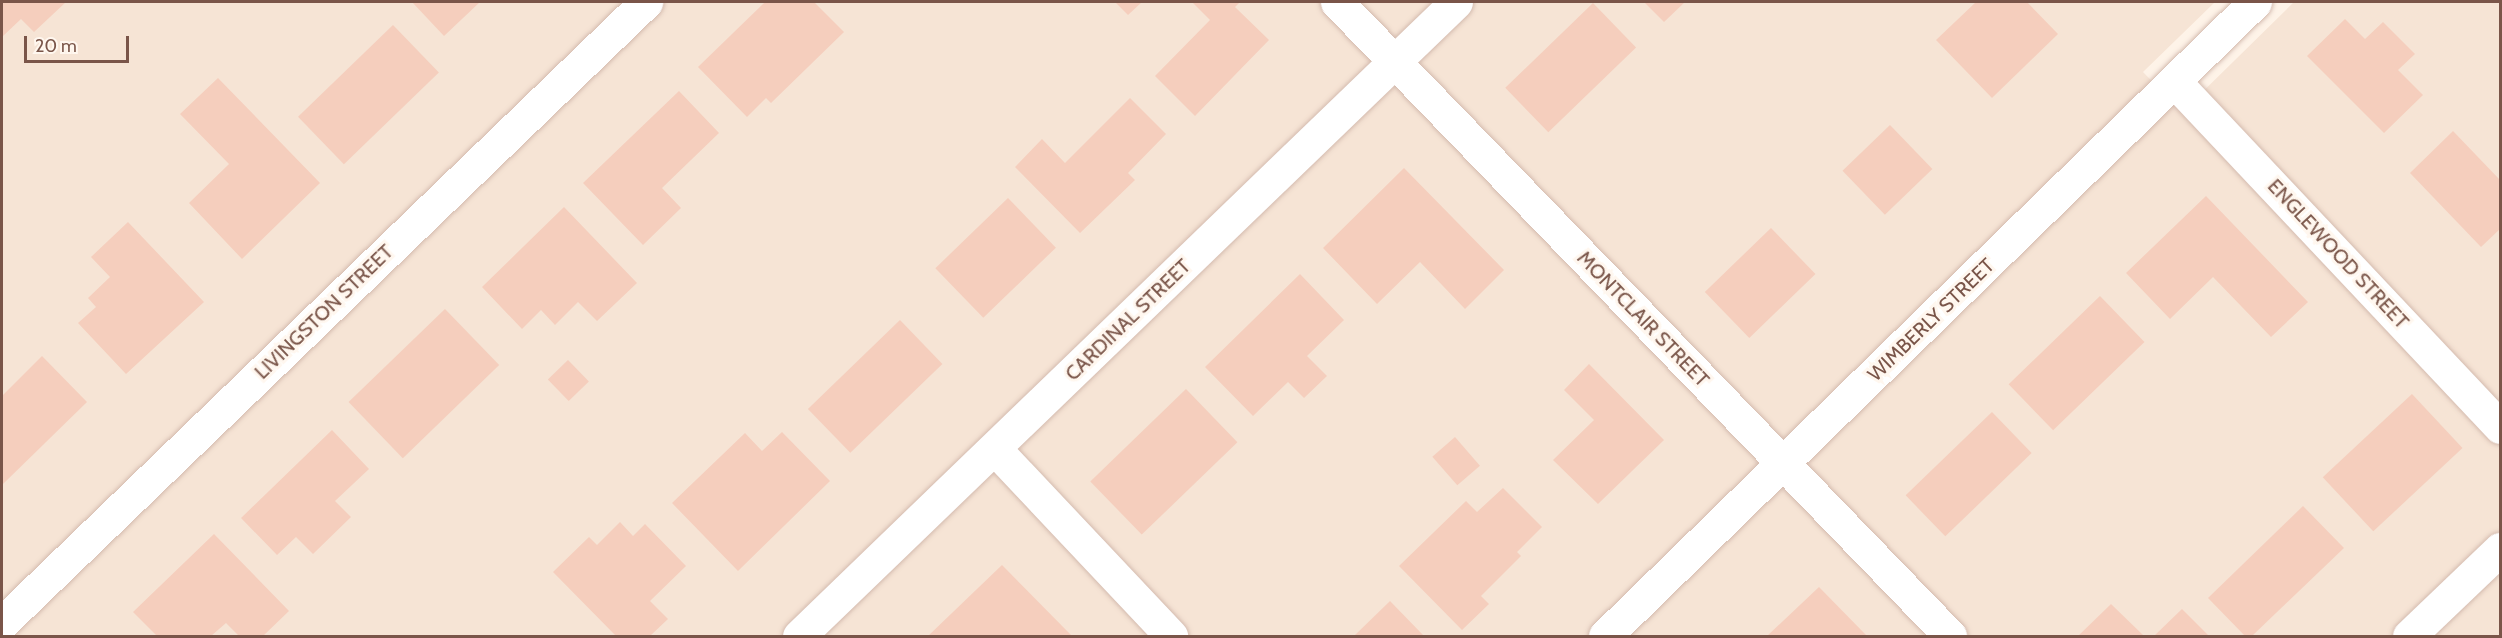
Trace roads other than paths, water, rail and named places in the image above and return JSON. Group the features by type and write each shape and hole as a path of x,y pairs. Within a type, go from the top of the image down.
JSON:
{"street":[{"name":"LIVINGSTON STREET","path":"2,623 646,2"},
{"name":"MONTCLAIR STREET","path":"1337,2 1950,636"},
{"name":"CARDINAL STREET","path":"799,636 1456,2"},
{"name":"WIMBERLY STREET","path":"1605,636 1784,464 2255,2"},
{"name":"ENGLEWOOD STREET","path":"2175,82 2500,427"},
{"path":"995,449 1172,636"},
{"path":"2409,636 2500,549"}]}
